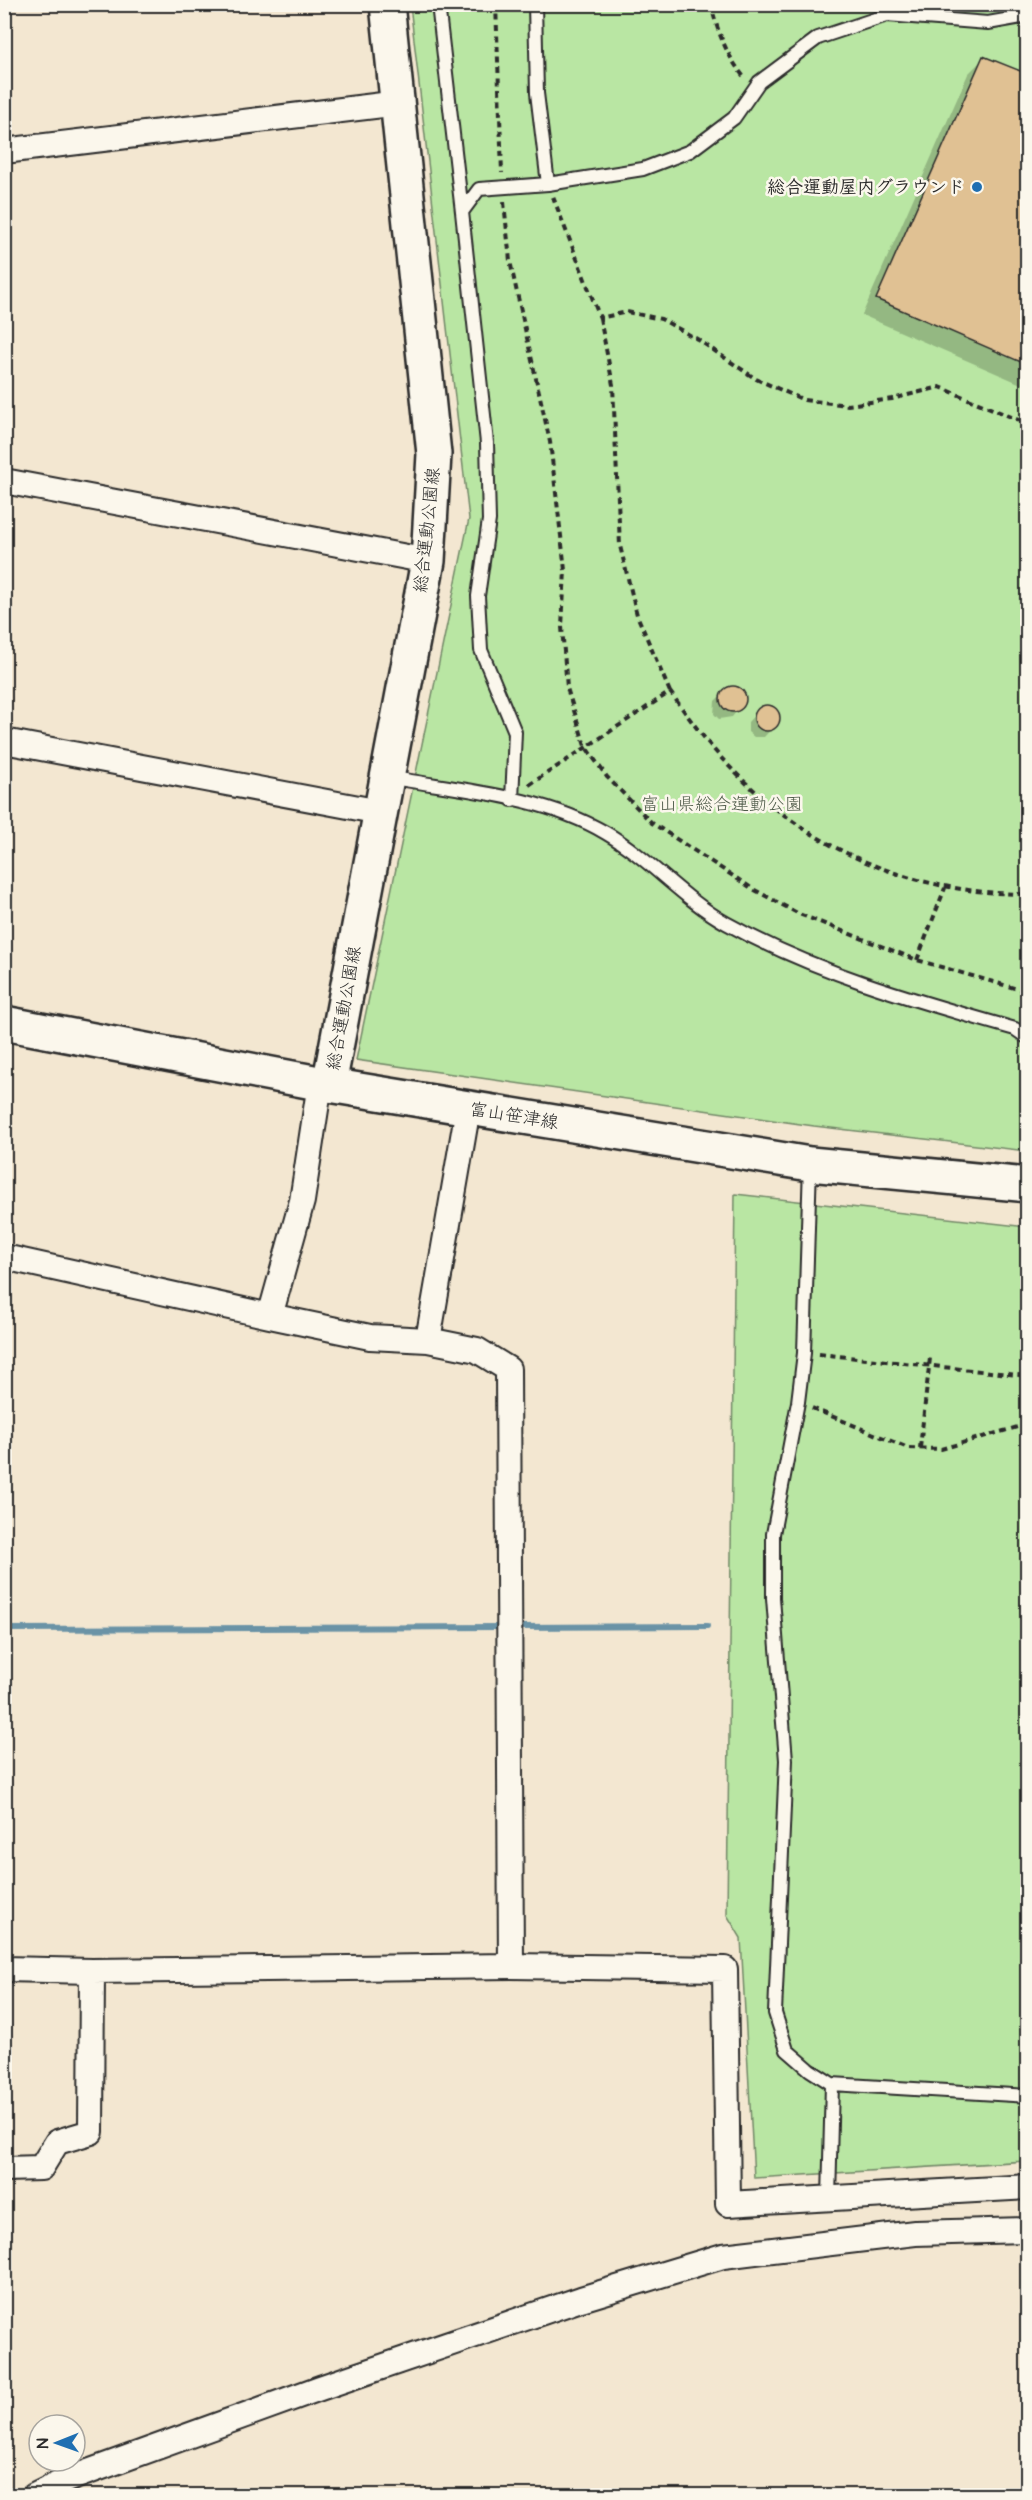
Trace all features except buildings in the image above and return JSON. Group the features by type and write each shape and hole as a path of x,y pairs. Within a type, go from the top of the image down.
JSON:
{"main road":[{"name":"総合運動公園線","path":"325,1084 428,561 434,454 387,4"},
{"name":"富山笹津線","path":"4,1023 325,1084 810,1164 1028,1185"}],"street":[{"path":"4,151 399,103"},
{"path":"4,481 428,561"},
{"path":"4,741 380,812"},
{"path":"270,1316 302,1201 325,1084"},
{"path":"428,1340 468,1108"},
{"path":"4,1257 370,1337 428,1340 477,1350 508,1368 511,1966"},
{"path":"4,1969 92,1971 511,1966 725,1969 728,2204 1028,2187"},
{"path":"4,2169 41,2168 57,2142 91,2132 92,1971"},
{"path":"34,2496 66,2480 320,2388 581,2299 723,2256 915,2233 1028,2230"}],"lane":[{"path":"438,4 487,443 489,520 478,596 481,650 515,732 512,800"},
{"path":"535,4 537,93 548,184"},
{"path":"462,212 479,189 548,184 643,169 690,151 734,118 759,82 818,38 886,15 988,23 1028,16"},
{"path":"386,777 544,806 606,832 724,922 812,964 907,998 1015,1029 1028,1038"},
{"path":"810,1164 804,1353 798,1402 773,1534 773,1598 786,1760 775,2013 787,2050 810,2070 832,2084 1028,2096"},
{"path":"829,2198 832,2084"}],"path":[{"path":"496,4 503,188 510,261 550,442 565,570 562,627 567,688 585,746 607,777 652,823 753,889 799,914 917,960 1028,992"},
{"path":"711,4 715,22 732,63 754,90"},
{"path":"548,184 600,318 613,385 620,546 637,615 670,692 726,763 761,798 805,830 857,858 897,874 945,888 987,894 1028,894"},
{"path":"600,318 627,312 661,319 697,339 756,379 804,399 848,405 891,399 940,387 1028,424"},
{"path":"529,786 585,746 670,692"},
{"path":"917,960 945,888"},
{"path":"804,1353 1028,1376"},
{"path":"920,1448 930,1358"},
{"path":"798,1402 899,1444 920,1448 941,1449 1028,1424"}],"green space":[{"name":"富山県総合運動公園","path":"410,5 1027,5 1027,1151 814,1126 356,1060 469,519"},
{"path":"735,1194 1027,1227 1027,2161 754,2178 741,1938 727,1915"}],"waterway":[{"path":"515,1627 707,1626"},
{"path":"4,1629 505,1627"}],"place":[{"name":"総合運動屋内グラウンド","path":"977,187"}]}
